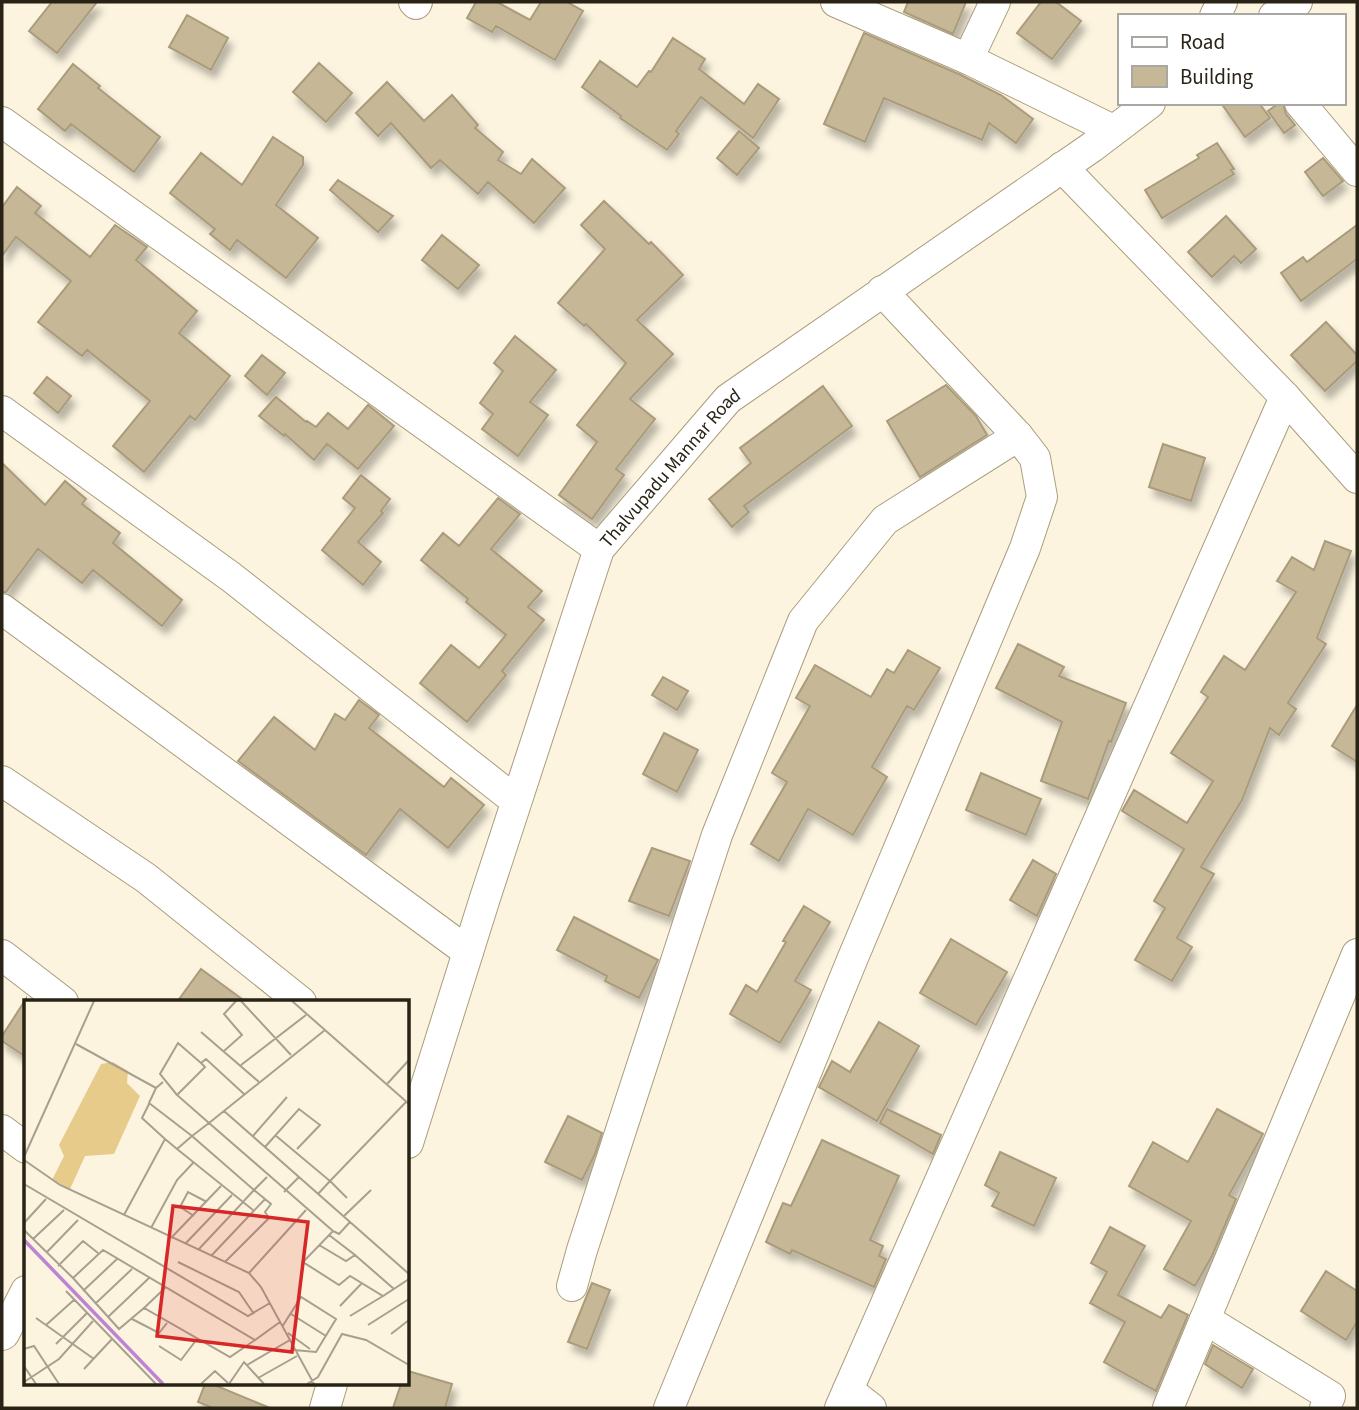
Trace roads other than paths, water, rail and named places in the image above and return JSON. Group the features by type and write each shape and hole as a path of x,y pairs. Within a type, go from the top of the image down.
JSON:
{"street":[{"path":"836,2 968,59 1127,118"},
{"path":"968,59 995,2"},
{"path":"1277,14 1297,2"},
{"name":"Thalvupadu Mannar Road","path":"410,1129 415,1094 468,952 599,549 728,398 1062,167 1147,105"},
{"path":"1302,105 1357,171"},
{"path":"2,122 599,549"},
{"path":"1062,167 1285,397 1357,478"},
{"path":"669,1408 852,960 1025,548 1042,497 1035,458 1018,436 882,292"},
{"path":"853,1402 1285,397"},
{"path":"2,411 231,576 516,802"},
{"path":"572,1286 717,835 803,621 885,520 1018,436"},
{"path":"2,609 468,952"},
{"path":"2,781 146,878 298,1000"},
{"path":"1168,1408 1205,1319 1349,1000 1357,954"},
{"path":"2,955 60,1000"},
{"path":"2,1130 24,1146"},
{"path":"2,1335 24,1295"},
{"path":"1205,1319 1330,1396 1325,1408"}]}
